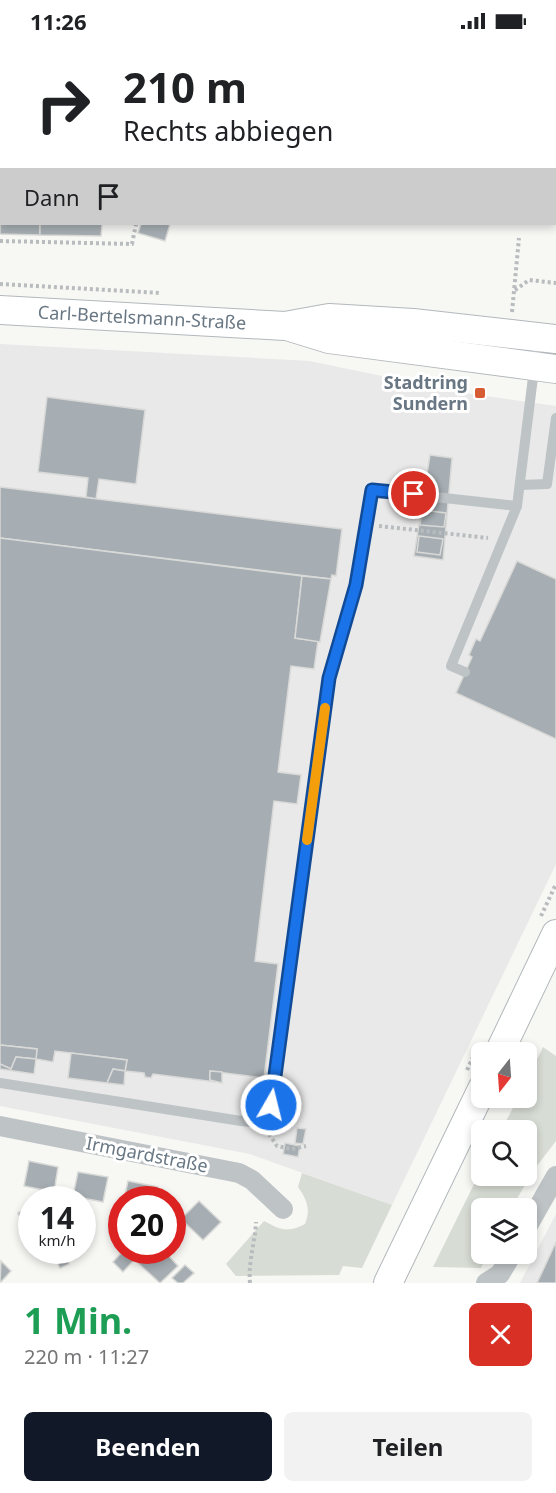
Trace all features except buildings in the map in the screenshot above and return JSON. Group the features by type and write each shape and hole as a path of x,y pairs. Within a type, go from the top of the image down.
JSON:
{"main road":[{"name":"Carl-Bertelsmann-Straße","path":"0,310 285,326 329,339 545,368"},
{"name":"Carl-Bertelsmann-Straße","path":"285,326 329,318 413,323 547,338"},
{"path":"504,1042 556,934"},
{"path":"388,1283 473,1108"}],"street":[{"name":"Irmgardstraße","path":"0,1126 239,1173 252,1180 283,1209"},
{"path":"537,1210 556,1176"},
{"path":"486,1283 500,1274 506,1264"}],"lane":[{"path":"465,672 451,666 517,506 545,368 547,338"},
{"path":"520,485 547,484 556,418"},
{"path":"0,1083 241,1122 262,1123 271,1105 329,678 356,585 372,490 517,506"}],"path":[{"path":"0,241 132,244 136,225"},
{"path":"512,310 519,238"},
{"path":"514,291 529,280 556,283"},
{"path":"366,525 504,540"},
{"path":"262,1123 277,1146 292,1149 306,1146"},
{"path":"250,1283 249,1269 256,1222"}],"shaded area":[{"path":"0,344 309,361 465,393 556,406 556,864 392,1205 250,1154 0,1106"},
{"path":"543,1047 556,1056 556,1141 537,1166 537,1120 507,1120 513,1108 537,1108 537,1059"},
{"path":"302,1173 392,1205 362,1268 343,1266 339,1275 236,1276 226,1264 264,1221 284,1229 293,1229 305,1224 308,1214 307,1205 298,1187"},
{"path":"473,1186 524,1186 517,1198 471,1198 471,1264 483,1264 481,1268 433,1267"},
{"path":"556,1214 556,1283 520,1283 530,1264 537,1264 537,1250"}],"slow traffic":[{"path":"307,840 325,708"}],"place":[{"name":"Stadtring Sundern","path":"480,393"}],"route":[{"path":"271,1105 329,678 356,585 372,490 414,494"}]}
